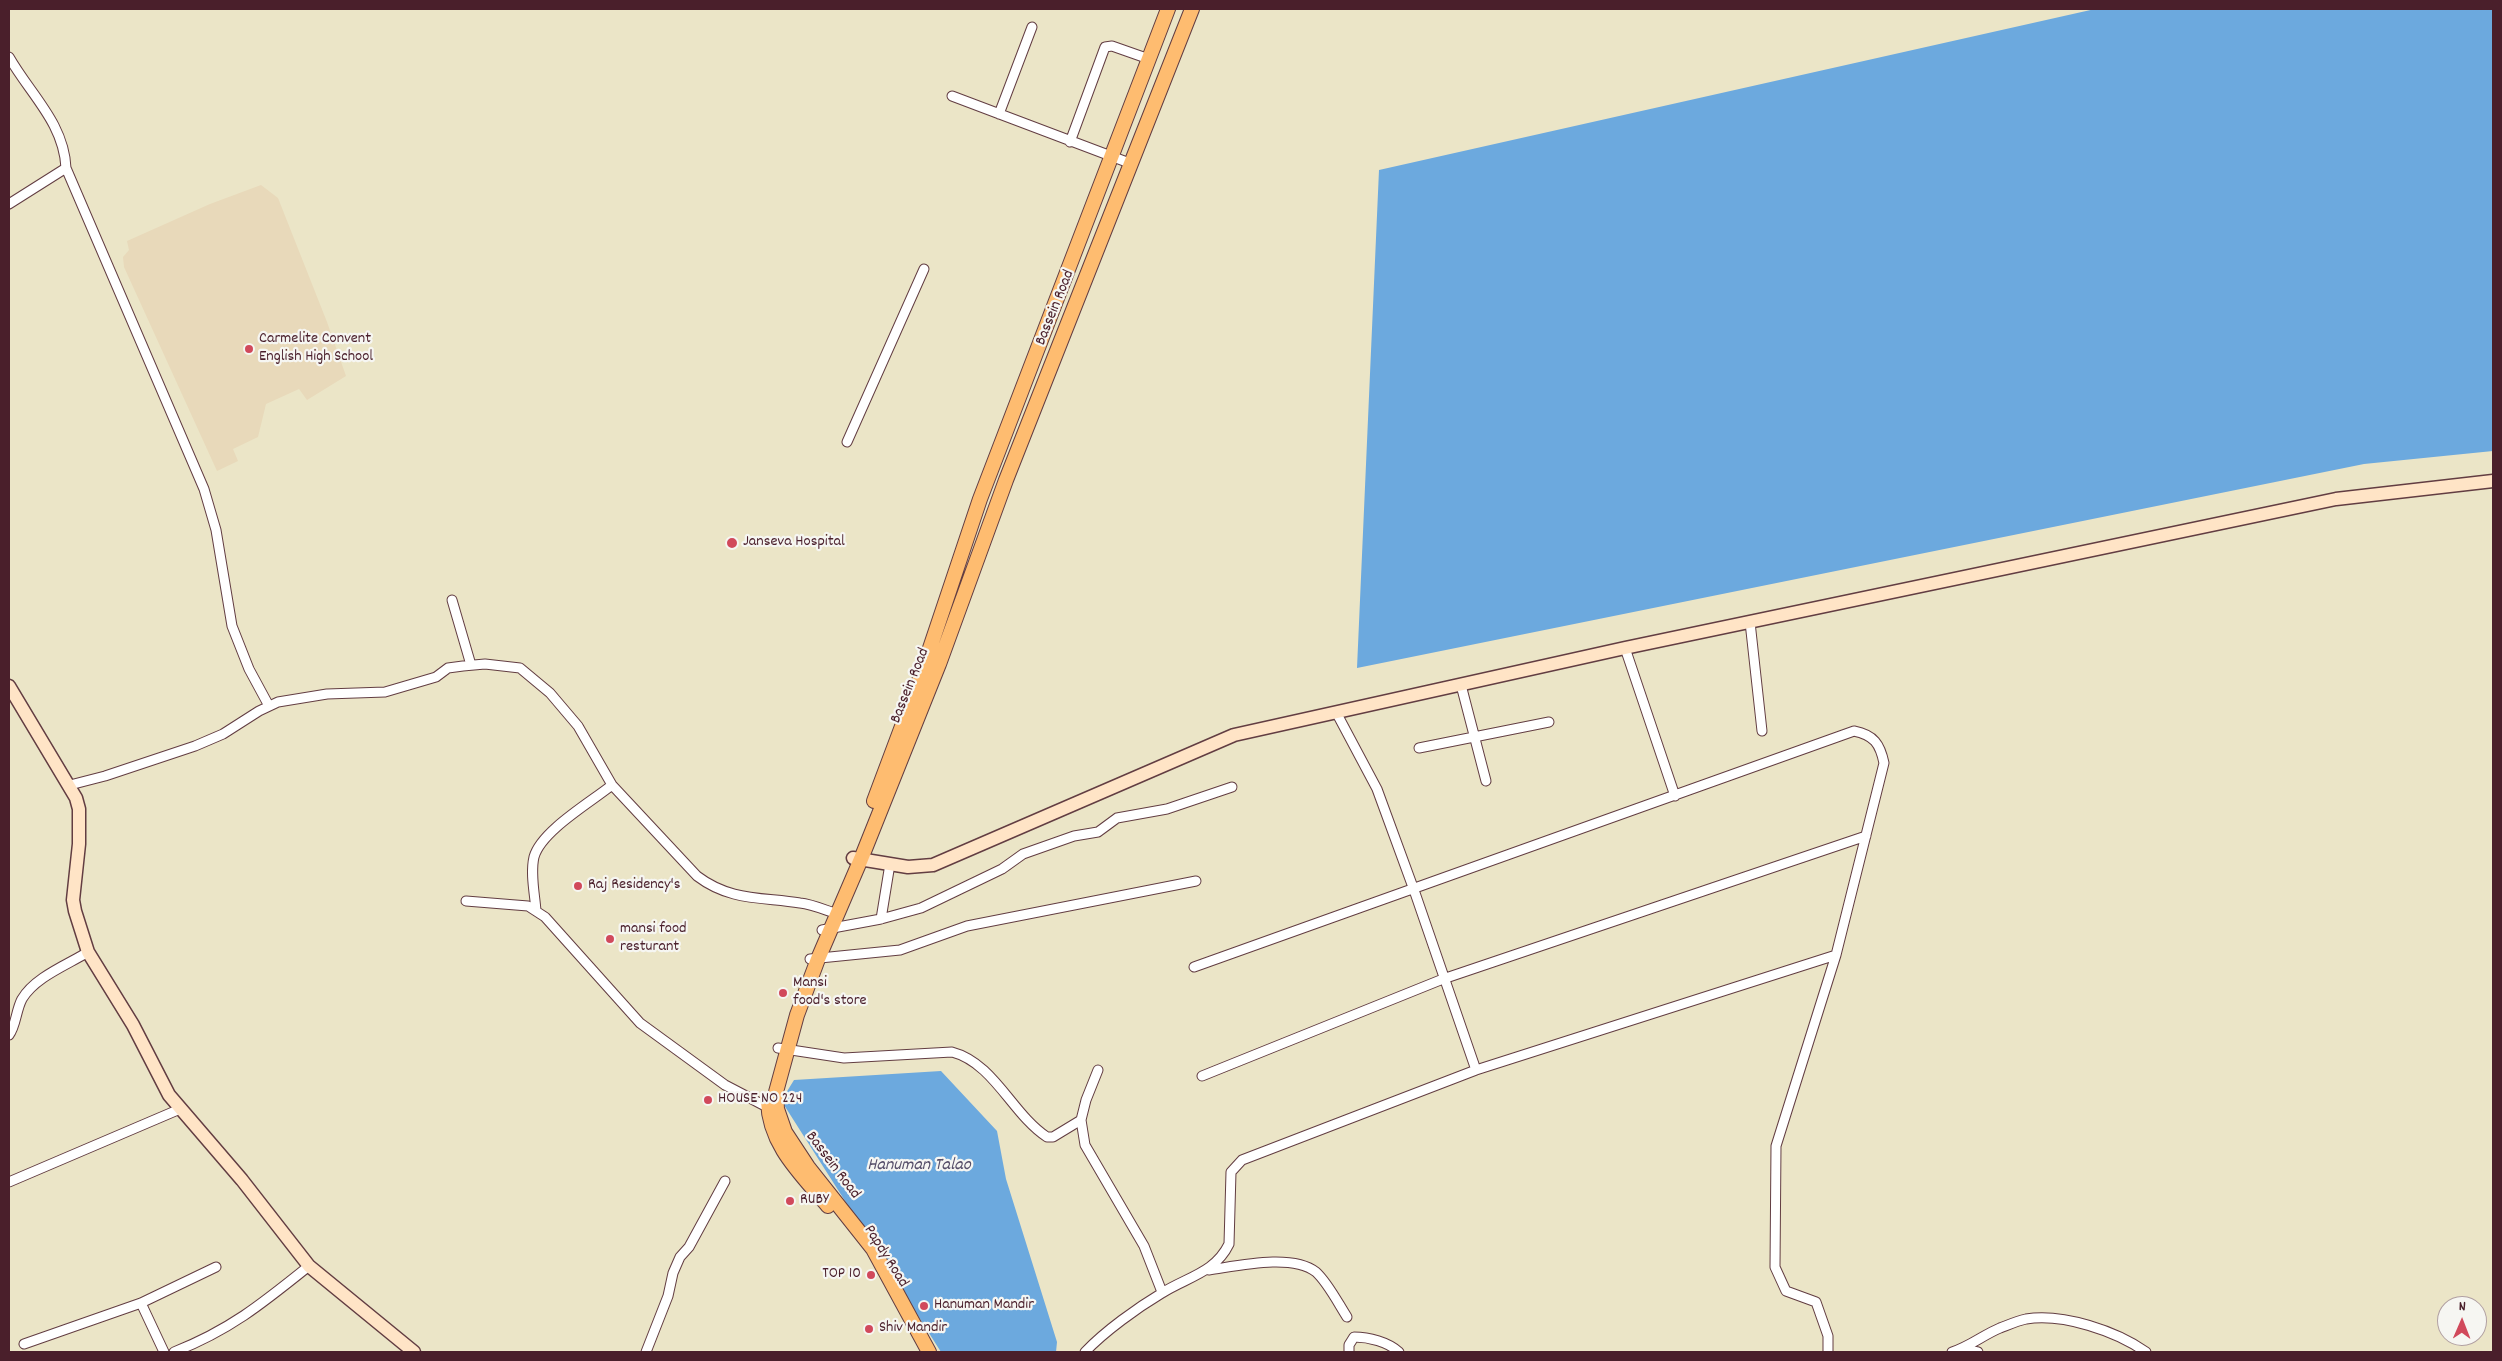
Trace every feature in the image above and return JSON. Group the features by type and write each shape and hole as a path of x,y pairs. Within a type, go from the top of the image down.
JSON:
{"main road":[{"name":"Bassein Road","path":"857,858 980,499 1168,9"},
{"name":"Bassein Road","path":"929,1352 873,1249 808,1167 772,1109 768,1092 814,959 939,664 1006,480 1192,9"},
{"path":"1039,346 1058,352"},
{"name":"Papdy Road","path":"772,1109 772,1129 785,1154 862,1246 918,1352"}],"street":[{"path":"999,114 1032,27"},
{"path":"1070,142 1105,47 1112,46 1149,59"},
{"path":"9,57 56,126 65,151 66,168 204,489 216,530 232,626 249,669 269,706"},
{"path":"952,96 1132,164"},
{"path":"9,204 66,168"},
{"path":"847,442 924,269"},
{"path":"857,858 908,867 933,865 1234,735 1625,648 2336,499 2493,481"},
{"path":"452,600 471,665"},
{"path":"1750,622 1762,731"},
{"path":"1625,648 1675,796"},
{"path":"70,785 105,776 195,746 223,734 278,702 327,694 385,692 436,677 448,668 471,665 520,668 550,693 578,726 612,785 697,876 711,887 746,899 802,903 833,913"},
{"path":"1461,685 1486,781"},
{"path":"9,686 51,758 70,785 79,809 79,844 73,900 88,952 133,1025 169,1095 242,1180 309,1266 414,1352"},
{"path":"1336,712 1351,736 1377,789 1476,1070"},
{"path":"1419,748 1549,722"},
{"path":"1194,967 1414,890 1854,731 1867,734 1880,745 1884,763 1836,955 1776,1146 1775,1267 1786,1291 1816,1302 1828,1336 1828,1352"},
{"path":"536,911 533,868 534,857 539,847 548,835 612,785"},
{"path":"826,930 881,919 921,908 1002,868 1023,854 1074,836 1098,832 1117,818 1167,809 1232,787"},
{"path":"1202,1076 1443,979 1866,836"},
{"path":"881,919 890,864"},
{"path":"814,959 900,950 967,926 1196,881"},
{"path":"466,901 528,906 546,917 640,1023 725,1084 772,1109"},
{"path":"9,1035 22,1000 29,990 88,952"},
{"path":"1209,1270 1225,1252 1229,1244 1231,1172 1242,1160 1476,1070 1836,955"},
{"path":"782,1048 844,1058 952,1052 966,1056 981,1068 1047,1137 1053,1137 1081,1120"},
{"path":"1098,1070 1086,1100 1081,1120 1085,1145 1144,1246 1162,1292"},
{"path":"9,1182 180,1109"},
{"path":"646,1352 668,1296 673,1273 680,1257 689,1247 725,1181"},
{"path":"1085,1352 1162,1292 1209,1270 1284,1262 1304,1266 1316,1273 1347,1317"},
{"path":"174,1352 207,1339 249,1314 309,1266"},
{"path":"24,1344 141,1303 216,1267"},
{"path":"141,1303 164,1352"},
{"path":"1952,1352 1963,1349 1998,1329 2025,1319 2055,1319 2118,1335 2146,1352"},
{"path":"1349,1352 1349,1345 1354,1338 1363,1337 1381,1348 1392,1346 1399,1352"},
{"path":"1963,1349 1978,1352"}],"shaded area":[{"name":"Carmelite Convent English High School","path":"261,185 278,198 327,322 346,376 307,400 299,389 266,404 258,437 233,449 238,461 217,471 124,267 123,257 129,250 127,241 210,204"}],"water":[{"path":"2095,9 2493,9 2493,451 2364,464 1357,668 1379,170"},
{"name":"Hanuman Talao","path":"941,1071 997,1131 1006,1179 1057,1342 1056,1352 941,1352 784,1105 786,1093 794,1080"}],"place":[{"name":"Carmelite Convent English High School","path":"249,349"},
{"name":"Janseva Hospital","path":"732,543"},
{"name":"Raj Residency's","path":"578,886"},
{"name":"mansi food resturant","path":"610,939"},
{"name":"Mansi food's store","path":"783,993"},
{"name":"HOUSE NO 224","path":"708,1100"},
{"name":"RUBY","path":"790,1201"},
{"name":"TOP 10","path":"871,1275"},
{"name":"Hanuman Mandir","path":"924,1306"},
{"name":"Shiv Mandir","path":"869,1329"}]}
